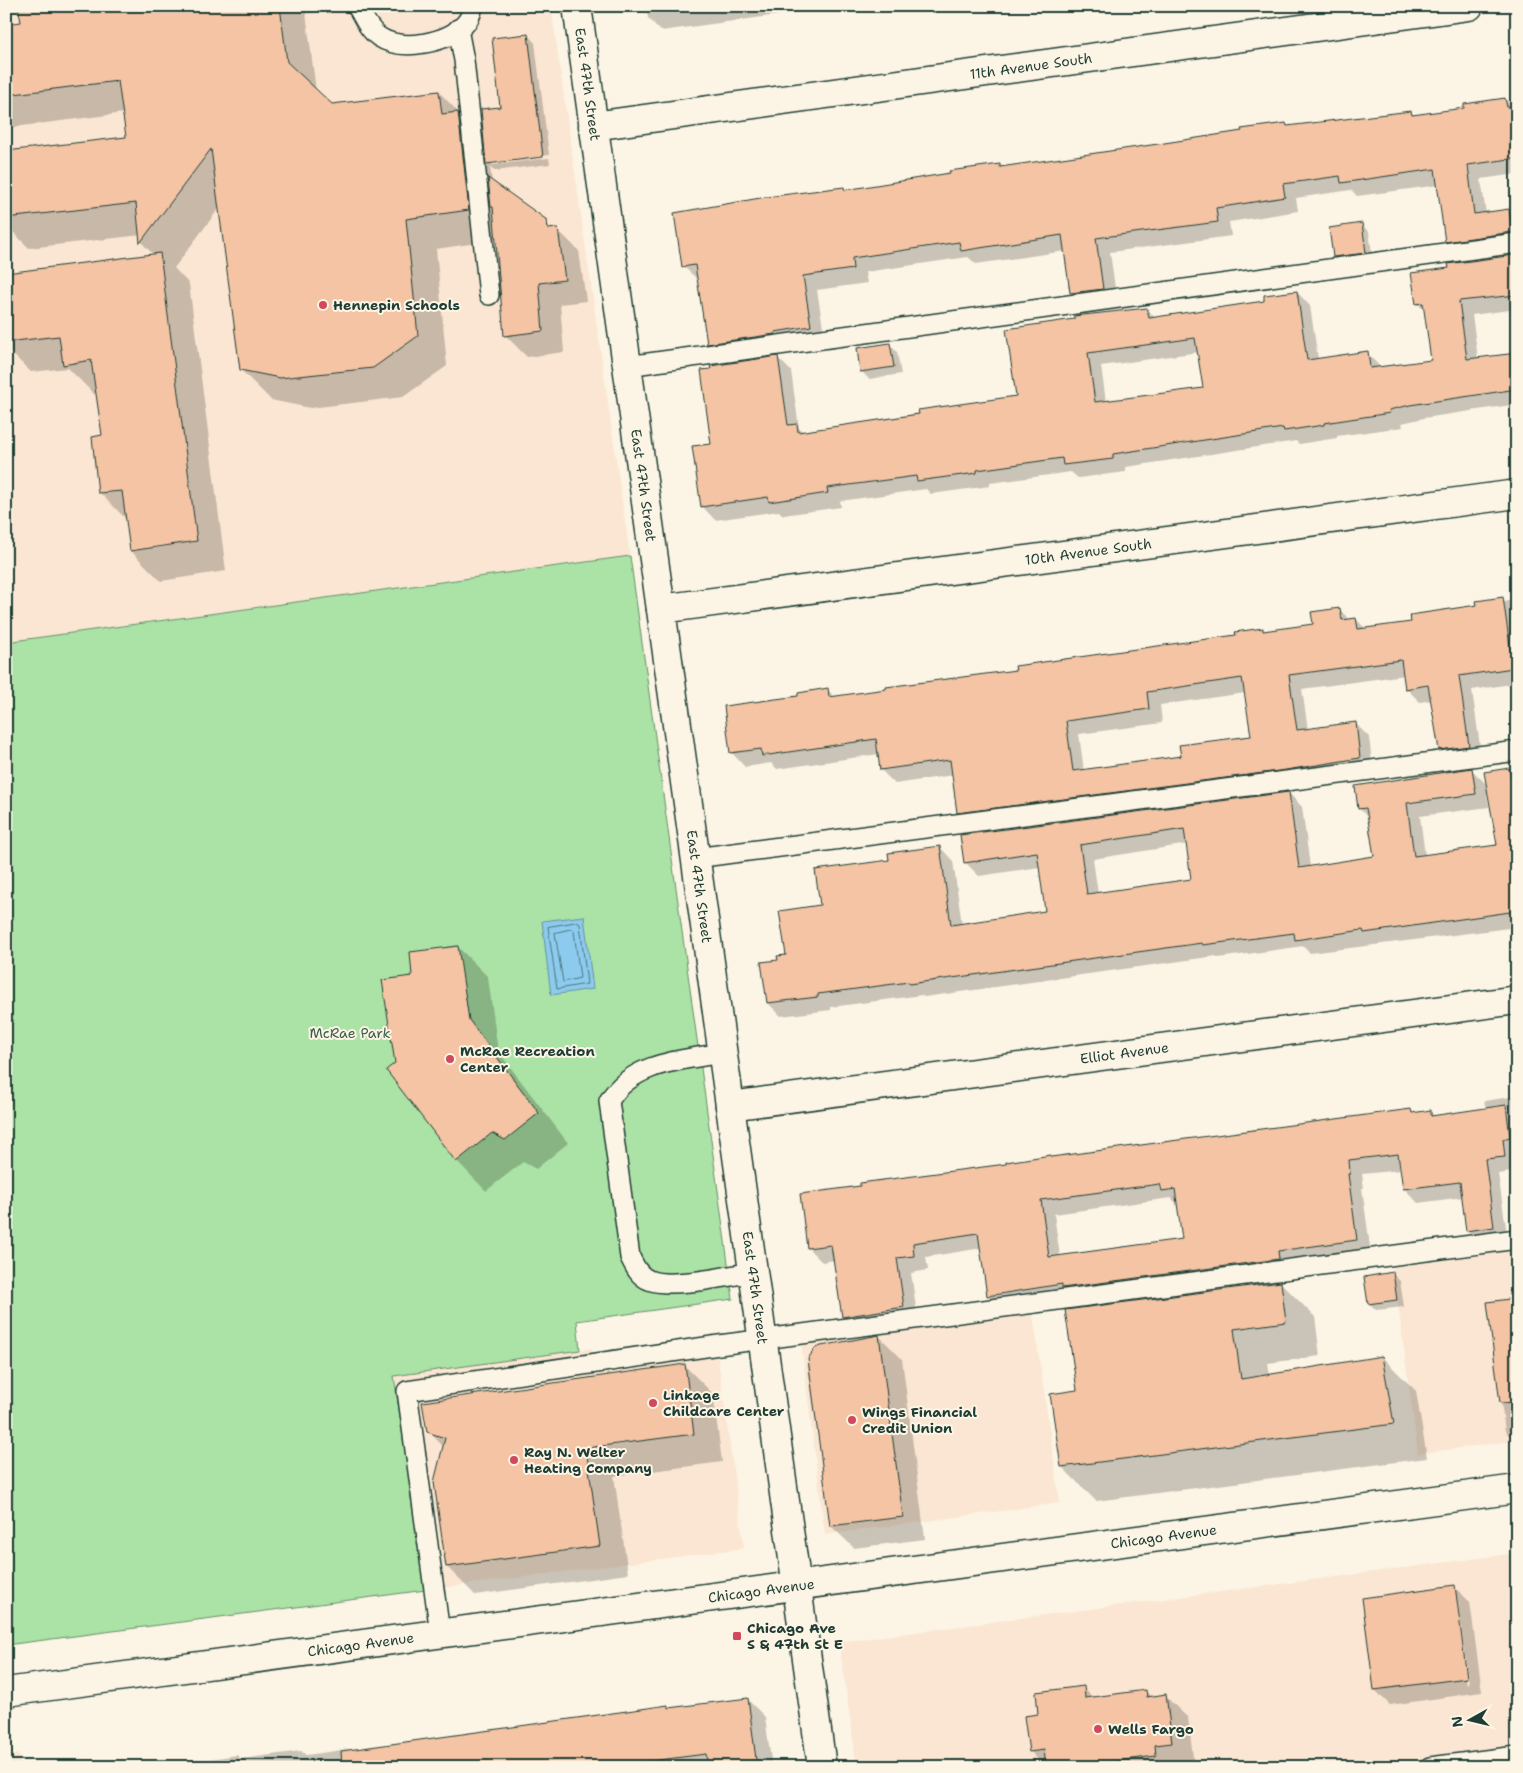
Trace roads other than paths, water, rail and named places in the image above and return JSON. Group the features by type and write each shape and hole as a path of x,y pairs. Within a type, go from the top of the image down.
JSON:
{"street":[{"name":"East 47th Street","path":"577,6 822,1767"},
{"name":"11th Avenue South","path":"593,126 1469,6"},
{"name":"10th Avenue South","path":"661,609 1517,494"},
{"name":"Elliot Avenue","path":"730,1106 1517,1000"},
{"name":"Chicago Avenue","path":"6,1692 1517,1489"}],"lane":[{"path":"357,6 365,22 378,37 393,44 414,44 434,40 458,29 466,23 473,6"},
{"path":"458,29 464,60 489,294"},
{"path":"626,366 1517,243"},
{"path":"695,858 1517,751"},
{"path":"723,1053 681,1060 647,1069 631,1076 617,1088 609,1101 630,1257 637,1272 648,1280 665,1284 753,1272"},
{"path":"440,1633 407,1391 763,1341 1517,1240"},
{"path":"1430,1767 1517,1756"}],"water":[{"path":"584,916 593,989 551,995 542,921"}],"place":[{"name":"Hennepin Schools","path":"323,305"},
{"name":"McRae Recreation Center","path":"450,1059"},
{"name":"Linkage Childcare Center","path":"653,1403"},
{"name":"Wings Financial Credit Union","path":"852,1420"},
{"name":"Ray N. Welter Heating Company","path":"514,1460"},
{"name":"Chicago Ave S & 47th St E","path":"737,1636"},
{"name":"Wells Fargo","path":"1098,1729"}],"park label":[{"name":"McRae Park","path":"350,1033"}]}
